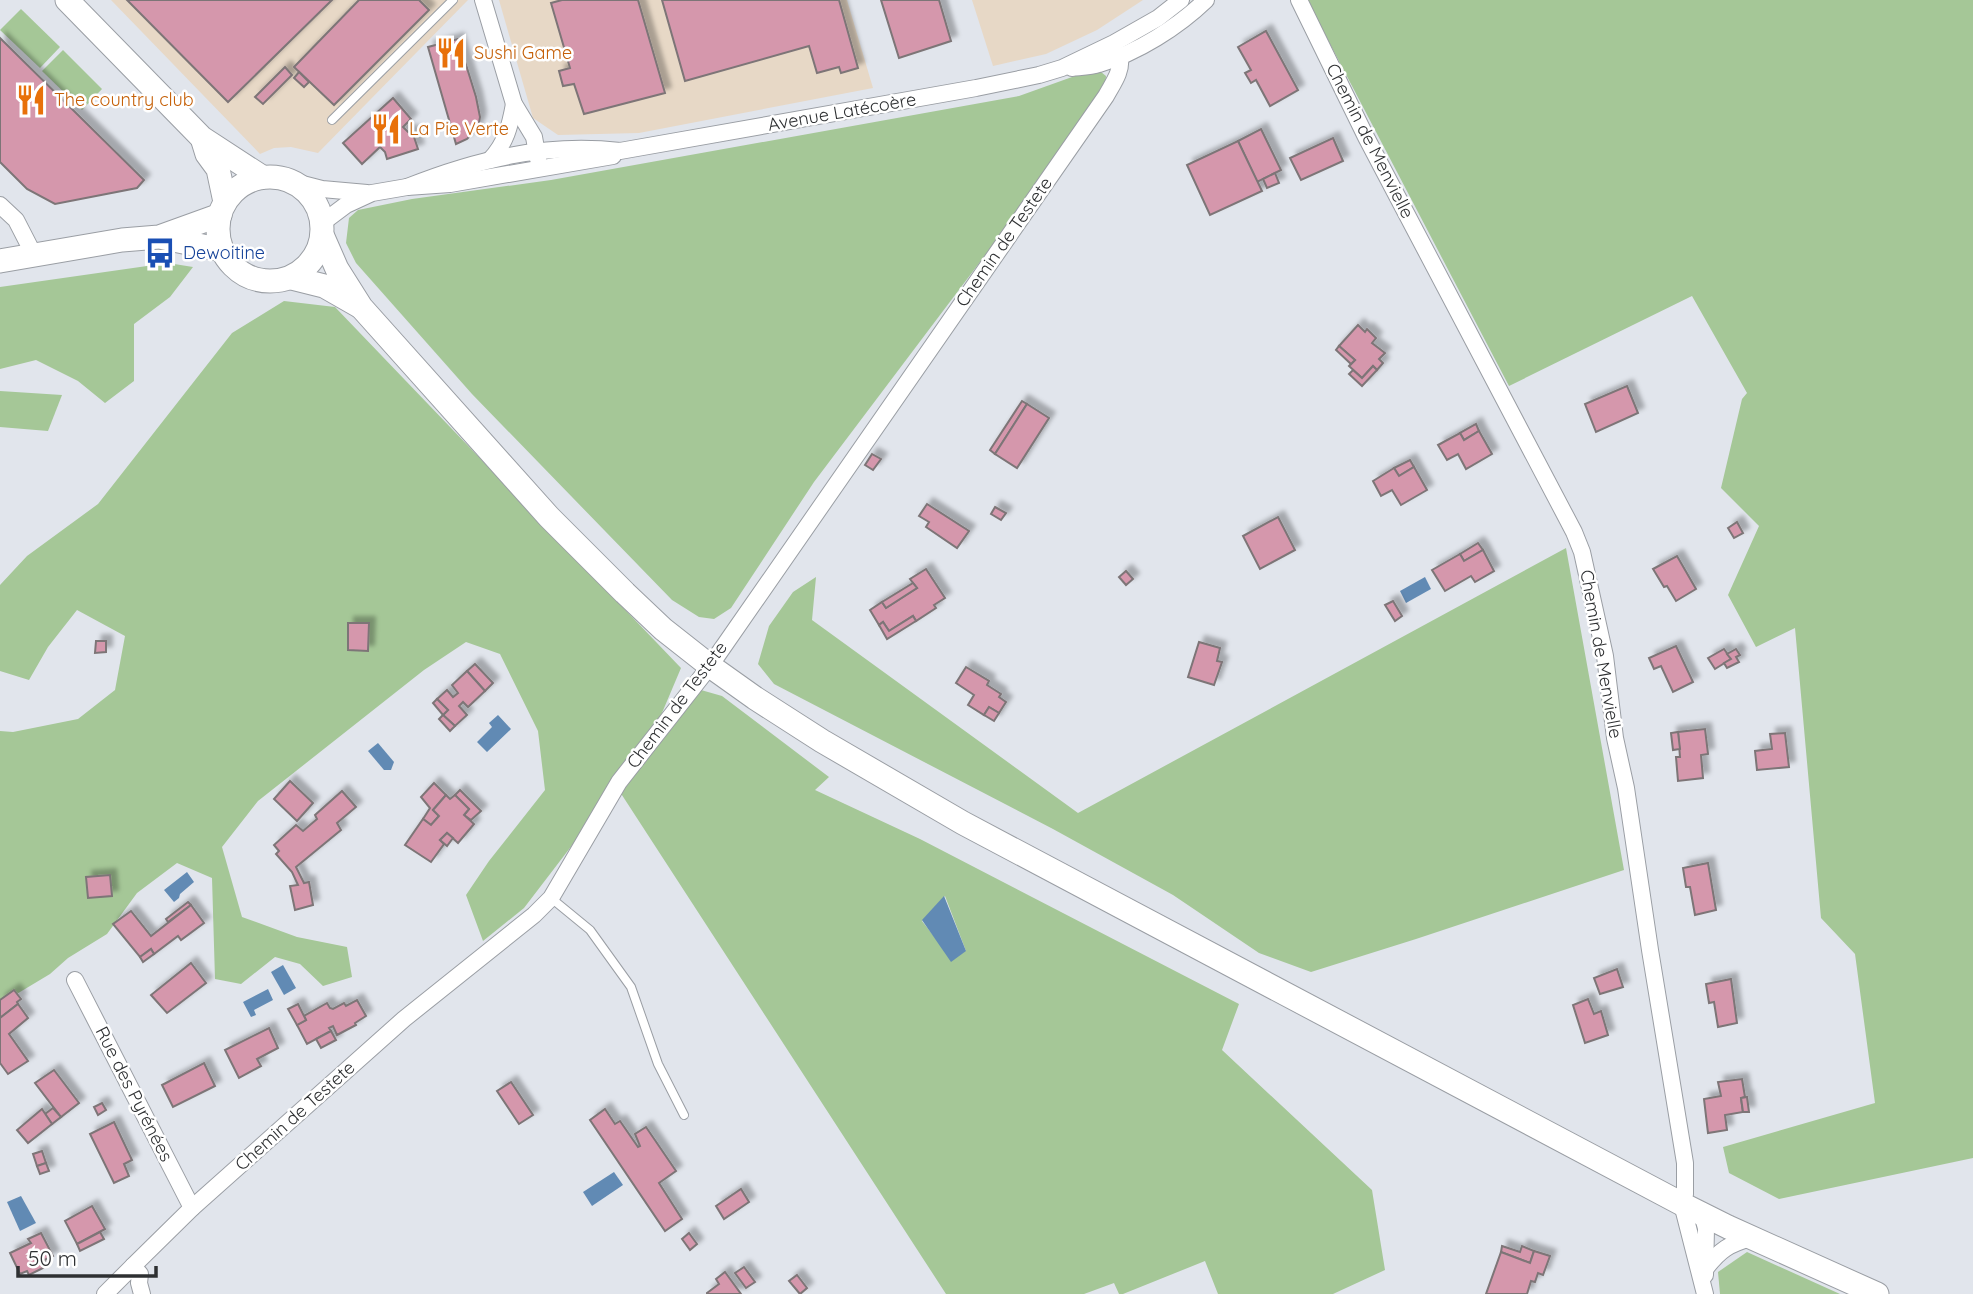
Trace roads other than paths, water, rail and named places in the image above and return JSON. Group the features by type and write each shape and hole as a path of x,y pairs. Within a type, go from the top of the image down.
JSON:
{"main road":[{"path":"67,0 202,138 262,177"},
{"path":"202,138 207,154 218,169 222,209 218,233 222,250 230,262 251,278 265,281 292,278 324,286 361,307"},
{"path":"159,237 222,209 234,190 247,181 274,175 291,181 306,191 317,205 337,269 361,307 549,517 663,629 755,698 822,741 963,823 1682,1204 1877,1294"},
{"path":"292,278 313,258 323,230"},
{"path":"0,261 122,240 159,237 222,250"}],"street":[{"path":"483,0 514,104 534,137 540,170"},
{"name":"Avenue Latécoère","path":"407,187 447,171 537,150 620,151 1039,75 1062,68 1114,43 1158,18 1181,0"},
{"name":"Avenue Latécoère","path":"1062,68 1096,65 1120,57 1151,41 1206,0"},
{"name":"Chemin de Menvielle","path":"1299,0 1366,137 1574,532 1582,552 1605,656 1615,738 1626,788 1685,1163 1685,1194 1682,1204 1704,1289"},
{"name":"Chemin de Testete","path":"105,1294 192,1208 404,1018 534,915 551,898 619,782 710,666 1105,96 1117,77 1121,65 1120,57"},
{"path":"491,160 507,135 514,104"},
{"name":"Avenue Latécoère","path":"291,181 338,191 372,193 540,170 610,158 620,151"},
{"name":"Avenue Latécoère","path":"323,230 346,205 372,193"},
{"path":"0,205 16,220 34,255"},
{"name":"Rue des Pyrénées","path":"75,980 192,1208"},
{"name":"Chemin de Menvielle","path":"1702,1214 1706,1228 1704,1289"},
{"path":"1706,1268 1719,1251 1735,1242 1751,1238"},
{"path":"133,1266 140,1274 142,1294"}],"lane":[{"path":"332,120 453,0"},
{"path":"551,898 590,930 631,987 658,1064 684,1115"}],"water":[{"path":"1425,577 1431,589 1406,603 1400,591"},
{"path":"498,715 511,729 487,752 477,742 492,727 489,723"},
{"path":"378,743 394,762 391,770 384,770 368,751"},
{"path":"187,872 194,882 174,902 164,890"},
{"path":"944,896 966,951 951,962 922,920"},
{"path":"283,965 296,988 284,995 271,972"},
{"path":"268,989 273,1000 254,1010 256,1015 251,1017 243,1002"},
{"path":"614,1172 623,1185 592,1206 583,1192"},
{"path":"21,1196 36,1223 20,1231 7,1202"}],"place":[{"name":"Sushi Game","path":"451,53"},
{"name":"The country club","path":"31,100"},
{"name":"La Pie Verte","path":"386,129"},
{"name":"Dewoitine","path":"160,253"}]}
